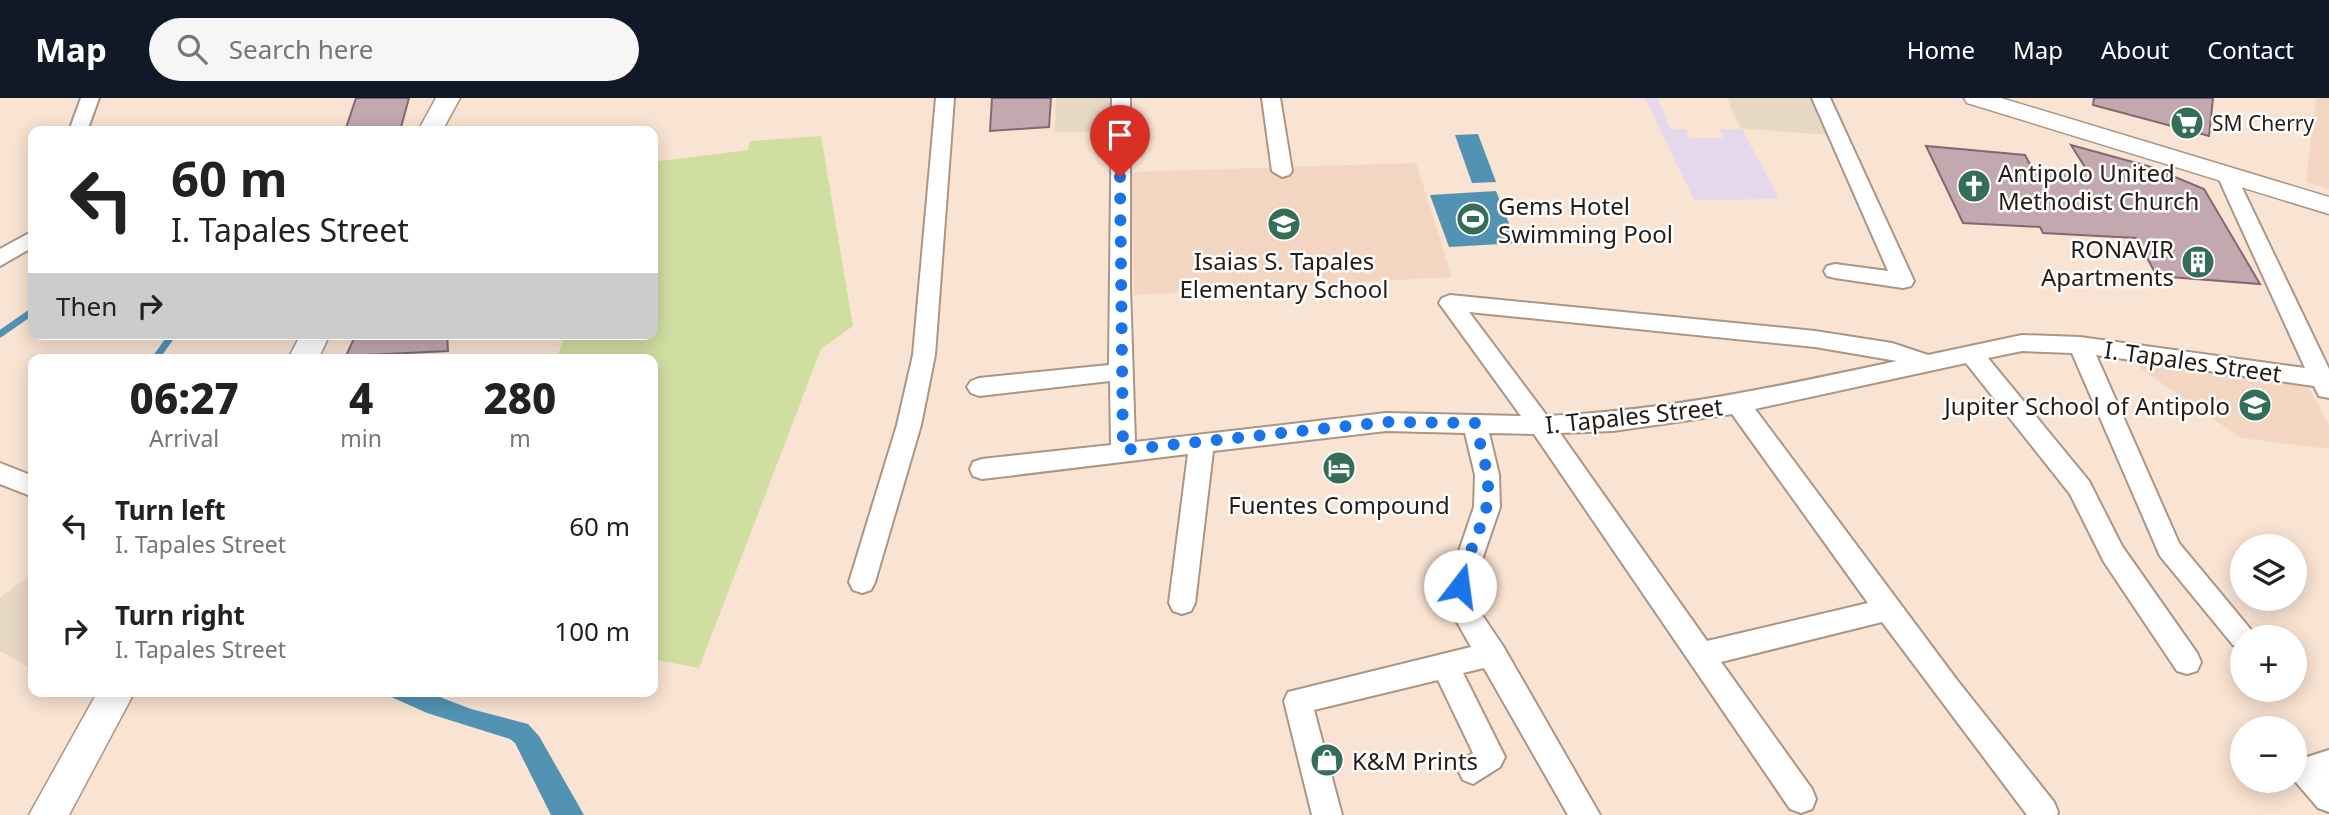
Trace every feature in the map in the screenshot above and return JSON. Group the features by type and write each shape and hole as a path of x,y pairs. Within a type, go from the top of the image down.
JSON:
{"main road":[{"path":"433,126 448,98"},
{"path":"1976,98 2329,206"},
{"path":"48,815 114,697"}],"street":[{"path":"80,126 90,98"},
{"path":"862,582 909,425 924,355 945,98"},
{"path":"1121,98 1120,372 1123,450"},
{"path":"1271,98 1282,171"},
{"path":"1821,98 1903,281 1835,271"},
{"path":"2227,175 2325,386"},
{"path":"0,259 28,241"},
{"path":"1801,799 1541,425 1450,303 1815,339 1892,351 1927,363"},
{"name":"I. Tapales Street","path":"982,469 1123,450 1385,422 1541,425 1613,422 1738,404 2022,342 2080,345 2325,386"},
{"path":"2080,345 2169,549 2233,625"},
{"path":"1971,354 2080,488 2113,554 2188,662"},
{"path":"979,387 1120,372"},
{"path":"1738,404 2043,812"},
{"path":"1475,423 1488,475 1487,507 1464,567 1460,586 1467,615 1493,654 1585,815"},
{"path":"1182,603 1202,442"},
{"path":"0,473 28,485"},
{"path":"1700,655 1889,609"},
{"path":"1327,815 1298,701 1493,654"},
{"path":"1445,666 1490,757 1473,770"},
{"path":"2329,764 2305,771 2329,798"}],"shaded area":[{"path":"1056,98 1110,98 1110,132 1055,132"},
{"path":"1645,98 1658,98 1670,129 1686,129 1690,138 1723,138 1720,129 1742,129 1779,199 1694,200"},
{"path":"1727,98 1811,98 1827,135 1740,128"},
{"path":"2316,98 2329,98 2329,189 2306,182"},
{"name":"Isaias S. Tapales Elementary School","path":"1416,163 1452,277 1134,295 1131,172"},
{"name":"Jupiter School of Antipolo","path":"2127,359 2307,386 2329,424 2329,449 2241,438"},
{"path":"28,577 28,667 0,651 0,598"}],"green space":[{"path":"821,136 853,326 821,349 699,668 658,660 658,354 558,354 564,340 658,340 658,161 748,150 750,141"}],"water":[{"path":"1478,134 1496,182 1472,183 1455,135"},
{"name":"Gems Hotel Swimming Pool","path":"1496,191 1517,243 1449,247 1430,195"},
{"path":"391,697 440,697 471,709 528,724 539,736 584,815 551,815 515,743 510,739 427,713"}],"building":[{"path":"356,98 409,98 401,126 347,126"},
{"path":"992,98 1051,98 1049,127 990,131"},
{"name":"SM Cherry","path":"2094,98 2213,98 2209,136 2093,105"},
{"path":"2071,145 2151,167 2204,189 2260,284 2157,276 2136,238 2043,233 2040,227 1963,223 1926,146 2025,155 2033,170 2088,172"},
{"path":"353,340 447,340 448,351 347,354"}],"waterway":[{"path":"0,334 28,314"},
{"path":"159,354 169,340"}],"place":[{"name":"SM Cherry","path":"2187,123"},
{"name":"Antipolo United Methodist Church","path":"1974,186"},
{"name":"Gems Hotel Swimming Pool","path":"1473,219"},
{"name":"Isaias S. Tapales Elementary School","path":"1284,224"},
{"name":"RONAVIR Apartments","path":"2198,262"},
{"name":"Jupiter School of Antipolo","path":"2255,405"},
{"name":"Fuentes Compound","path":"1339,468"},
{"name":"K&M Prints","path":"1327,760"}],"route":[{"path":"1120,177 1119,287 1123,450 1385,422 1475,423 1488,475 1487,507 1464,567 1460,586"}]}
